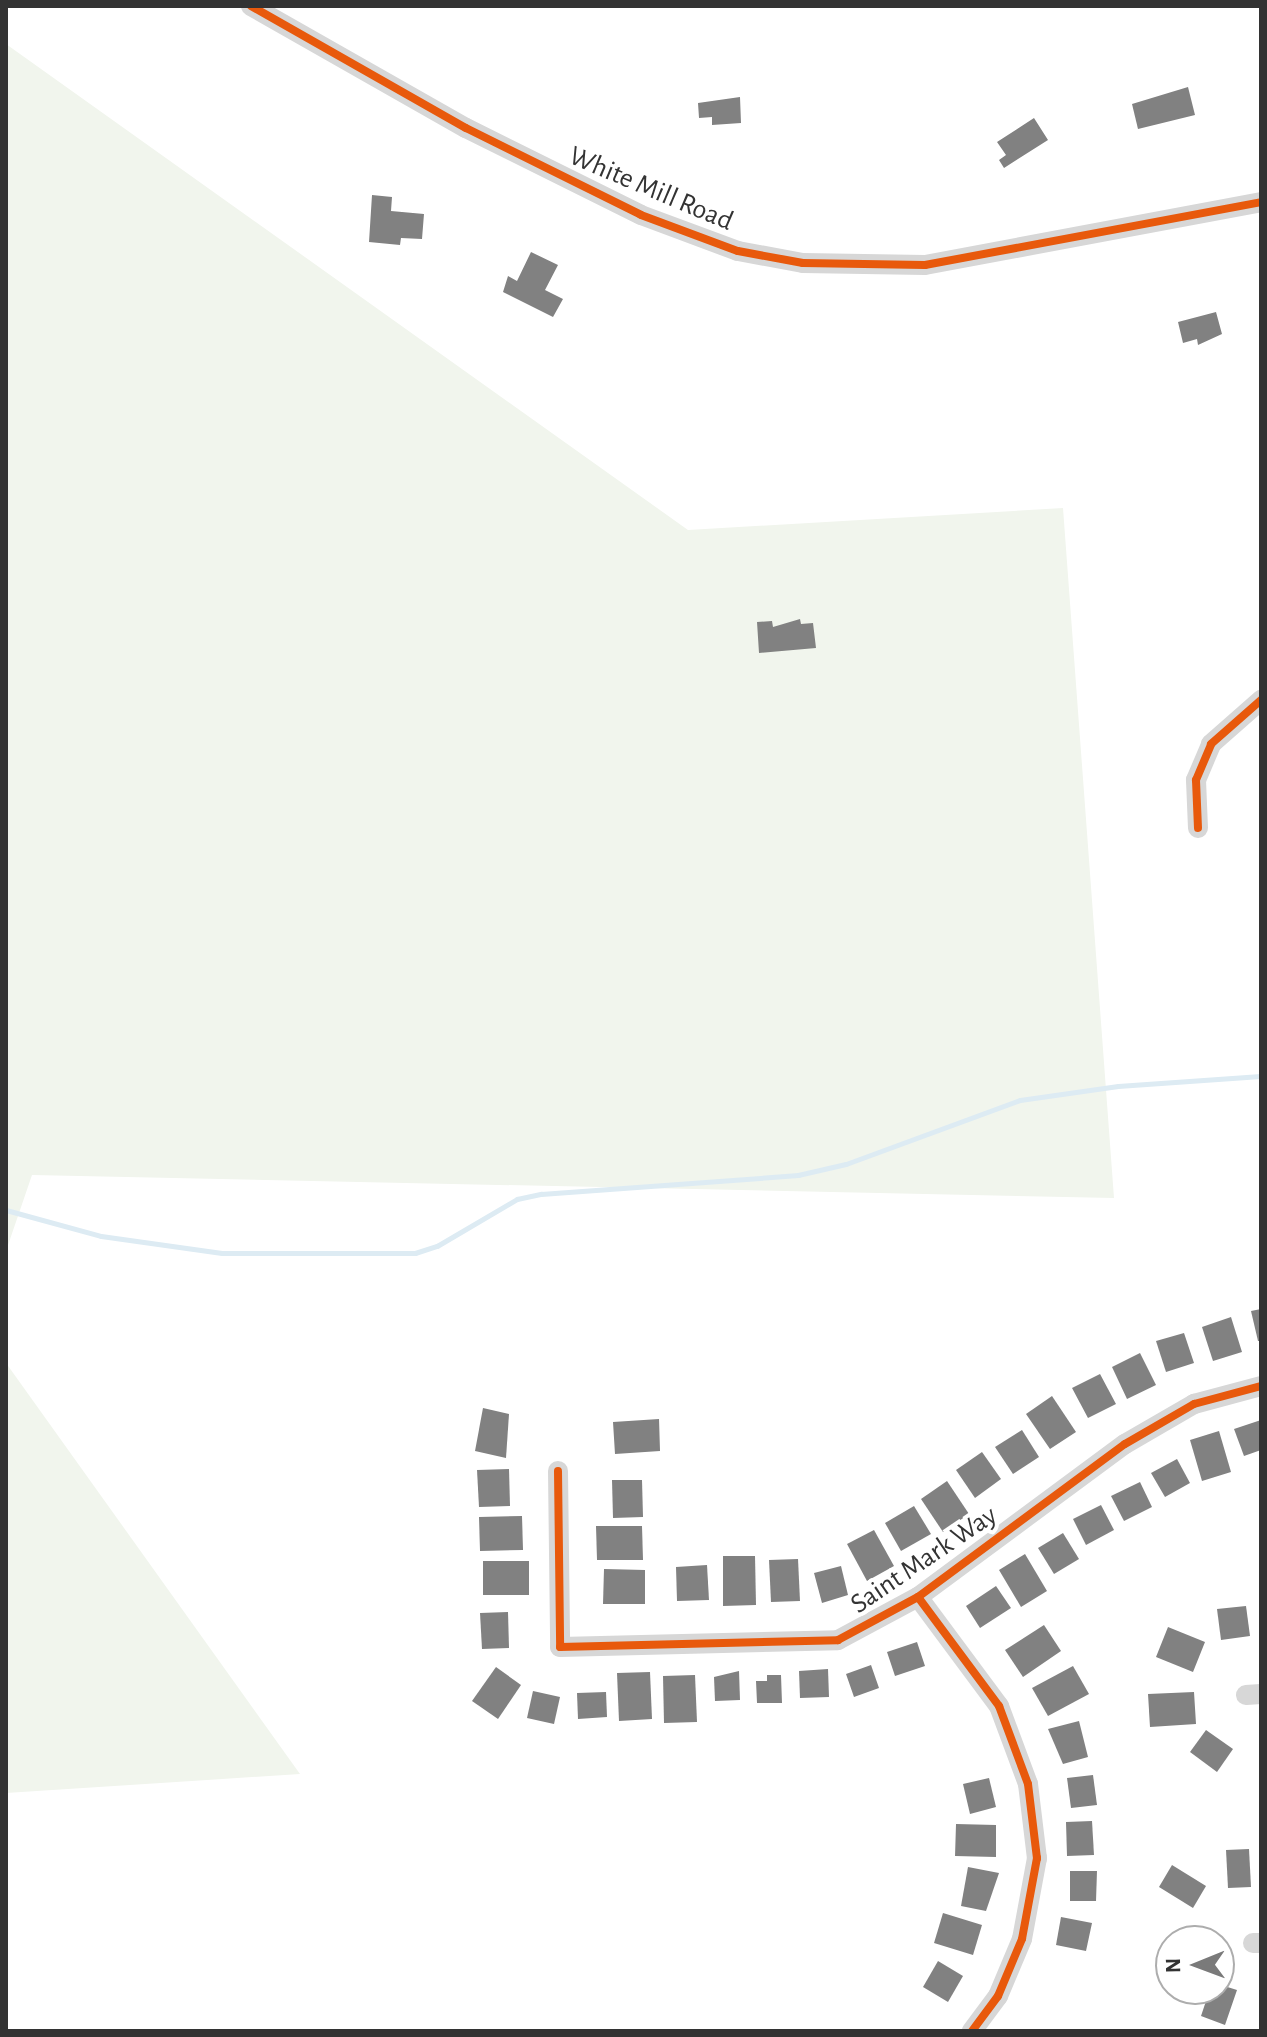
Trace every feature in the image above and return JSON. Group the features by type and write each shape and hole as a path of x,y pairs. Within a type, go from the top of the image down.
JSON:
{"street":[{"name":"White Mill Road","path":"251,6 466,128 641,215 738,251 790,261 859,268 925,265 1261,202"},
{"path":"1198,828 1196,780 1211,744 1261,700"},
{"name":"Saint Mark Way","path":"558,1471 560,1647 838,1640 918,1597 1125,1444 1194,1404 1261,1386"},
{"path":"918,1597 999,1706 1028,1784 1037,1858 1022,1939 998,1996 972,2031"}],"shaded area":[{"path":"6,44 688,530 1063,508 1114,1198 32,1175 6,1251"},
{"path":"6,1363 300,1774 6,1793"}],"building":[{"path":"1188,87 1195,115 1138,129 1132,104"},
{"path":"740,97 741,123 712,125 712,117 699,118 698,103"},
{"path":"1034,118 1048,140 1004,168 999,160 1006,155 997,142"},
{"path":"372,195 392,197 391,211 424,214 422,239 401,238 400,245 369,242"},
{"path":"531,252 558,265 545,290 563,299 553,317 503,292 508,276 517,281"},
{"path":"1216,312 1222,334 1198,345 1197,339 1183,343 1178,322"},
{"path":"800,619 801,624 813,623 816,648 759,653 757,622 772,621 773,627"},
{"path":"1261,1309 1261,1341 1258,1341 1251,1311"},
{"path":"1231,1317 1242,1352 1213,1361 1202,1327"},
{"path":"1184,1333 1194,1363 1166,1372 1156,1341"},
{"path":"1140,1353 1156,1385 1127,1399 1112,1367"},
{"path":"1100,1374 1116,1404 1088,1418 1072,1388"},
{"path":"1052,1396 1076,1432 1050,1449 1026,1414"},
{"path":"483,1408 509,1414 506,1458 475,1451"},
{"path":"659,1419 660,1451 615,1454 613,1422"},
{"path":"1261,1420 1261,1450 1244,1456 1234,1429"},
{"path":"1022,1430 1039,1457 1013,1474 995,1447"},
{"path":"1219,1431 1231,1472 1202,1481 1190,1440"},
{"path":"982,1452 1001,1479 975,1498 956,1470"},
{"path":"1177,1459 1190,1483 1165,1497 1151,1473"},
{"path":"509,1469 510,1506 479,1507 477,1470"},
{"path":"612,1480 642,1480 643,1517 613,1518"},
{"path":"947,1481 969,1514 943,1532 921,1499"},
{"path":"1140,1482 1152,1507 1124,1521 1111,1496"},
{"path":"1101,1505 1114,1530 1086,1545 1073,1519"},
{"path":"914,1506 931,1534 901,1551 885,1523"},
{"path":"522,1516 523,1550 480,1551 479,1517"},
{"path":"596,1526 642,1526 643,1560 597,1560"},
{"path":"874,1530 894,1566 867,1581 847,1544"},
{"path":"1063,1533 1079,1559 1054,1574 1038,1548"},
{"path":"1025,1554 1047,1591 1021,1607 999,1570"},
{"path":"723,1556 755,1556 756,1605 723,1606"},
{"path":"798,1559 800,1601 771,1602 769,1560"},
{"path":"483,1561 529,1561 529,1595 483,1595"},
{"path":"707,1565 709,1600 677,1601 676,1567"},
{"path":"841,1566 848,1595 822,1603 814,1573"},
{"path":"604,1569 645,1570 645,1604 603,1604"},
{"path":"996,1586 1011,1608 980,1628 966,1606"},
{"path":"1246,1606 1250,1636 1221,1640 1217,1609"},
{"path":"508,1612 509,1648 482,1649 480,1613"},
{"path":"1044,1625 1061,1651 1023,1677 1005,1650"},
{"path":"1168,1627 1205,1642 1193,1672 1156,1657"},
{"path":"917,1642 925,1666 895,1676 887,1652"},
{"path":"871,1665 879,1688 854,1697 846,1674"},
{"path":"1073,1666 1089,1694 1048,1716 1032,1688"},
{"path":"496,1667 521,1685 498,1719 472,1701"},
{"path":"828,1669 829,1697 800,1698 799,1671"},
{"path":"739,1671 740,1700 715,1701 714,1677"},
{"path":"650,1672 652,1719 619,1721 617,1673"},
{"path":"695,1675 697,1722 664,1723 663,1676"},
{"path":"767,1675 781,1675 782,1703 757,1703 756,1681 767,1681"},
{"path":"533,1691 560,1697 554,1724 527,1718"},
{"path":"606,1692 607,1717 578,1719 577,1693"},
{"path":"1194,1692 1196,1724 1150,1727 1148,1694"},
{"path":"1079,1721 1088,1757 1063,1764 1048,1729"},
{"path":"1206,1730 1233,1749 1217,1772 1190,1752"},
{"path":"1093,1775 1097,1805 1071,1808 1067,1778"},
{"path":"989,1778 996,1807 970,1814 963,1784"},
{"path":"1092,1821 1094,1855 1067,1856 1066,1822"},
{"path":"956,1824 996,1825 996,1857 955,1856"},
{"path":"1249,1849 1251,1887 1228,1888 1226,1850"},
{"path":"1172,1865 1206,1886 1193,1908 1159,1887"},
{"path":"968,1867 999,1873 986,1911 961,1906"},
{"path":"1070,1871 1097,1871 1096,1901 1070,1901"},
{"path":"943,1913 982,1925 973,1955 934,1943"},
{"path":"1061,1917 1092,1923 1086,1951 1056,1945"},
{"path":"938,1961 963,1976 948,2002 923,1987"},
{"path":"1205,2005 1232,2005 1225,2025 1201,2016"}],"waterway":[{"path":"6,1210 101,1236 222,1253 415,1253 437,1246 517,1199 541,1194 798,1175 846,1164 1020,1100 1118,1086 1261,1076"}],"cycle path":[{"path":"251,6 466,128 641,215 738,251 803,263 925,265 1261,202"},
{"path":"1198,828 1196,780 1211,744 1261,700"},
{"path":"558,1471 560,1647 838,1640 918,1597 1125,1444 1194,1404 1261,1386"},
{"path":"918,1597 999,1706 1028,1784 1037,1858 1022,1939 998,1996 972,2031"}]}
